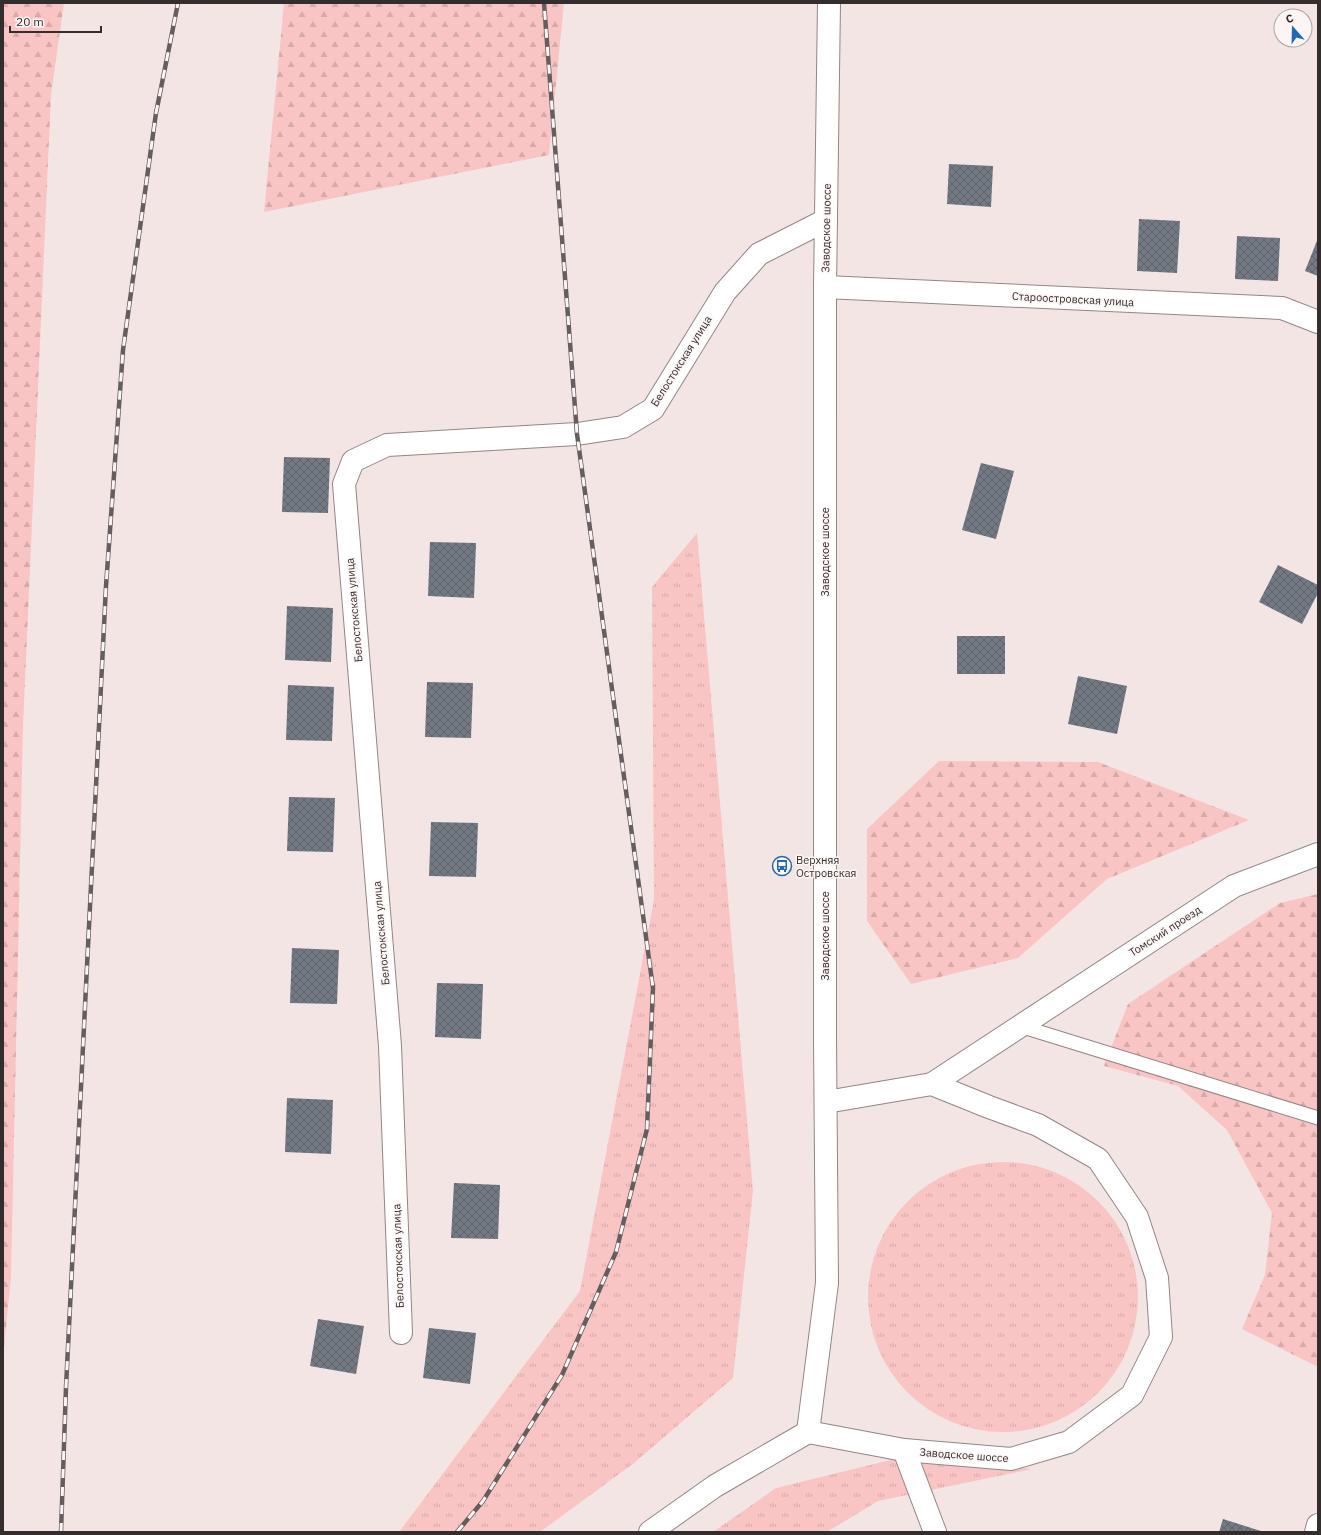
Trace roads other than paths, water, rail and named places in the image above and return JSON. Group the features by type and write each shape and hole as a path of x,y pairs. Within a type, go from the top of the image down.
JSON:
{"main road":[{"name":"Заводское шоссе","path":"829,3 825,287 825,1039 827,1283 808,1432 904,1450 1011,1459 1070,1442 1132,1395 1161,1337 1157,1278 1137,1217 1098,1159 1038,1125 932,1084"},
{"name":"Белостокская улица","path":"402,1333 390,1046 344,484 353,461 387,445 577,434 623,428 653,409 725,292 759,254 826,220"},
{"name":"Староостровская улица","path":"825,287 1282,308 1318,322"},
{"name":"Томский проезд","path":"932,1084 1234,886 1318,854"},
{"path":"826,1102 932,1084"},
{"path":"650,1532 715,1486 808,1432"},
{"path":"904,1450 935,1532"},
{"path":"1316,1532 1318,1525"}],"lane":[{"path":"1020,1026 1318,1118"}],"railway":[{"path":"61,1532 66,1387 106,586 123,350 156,113 178,3"},
{"path":"457,1532 483,1501 562,1375 616,1252 647,1129 653,988 577,434 544,3"}],"place":[{"name":"Верхняя Островская","path":"782,866"}]}
